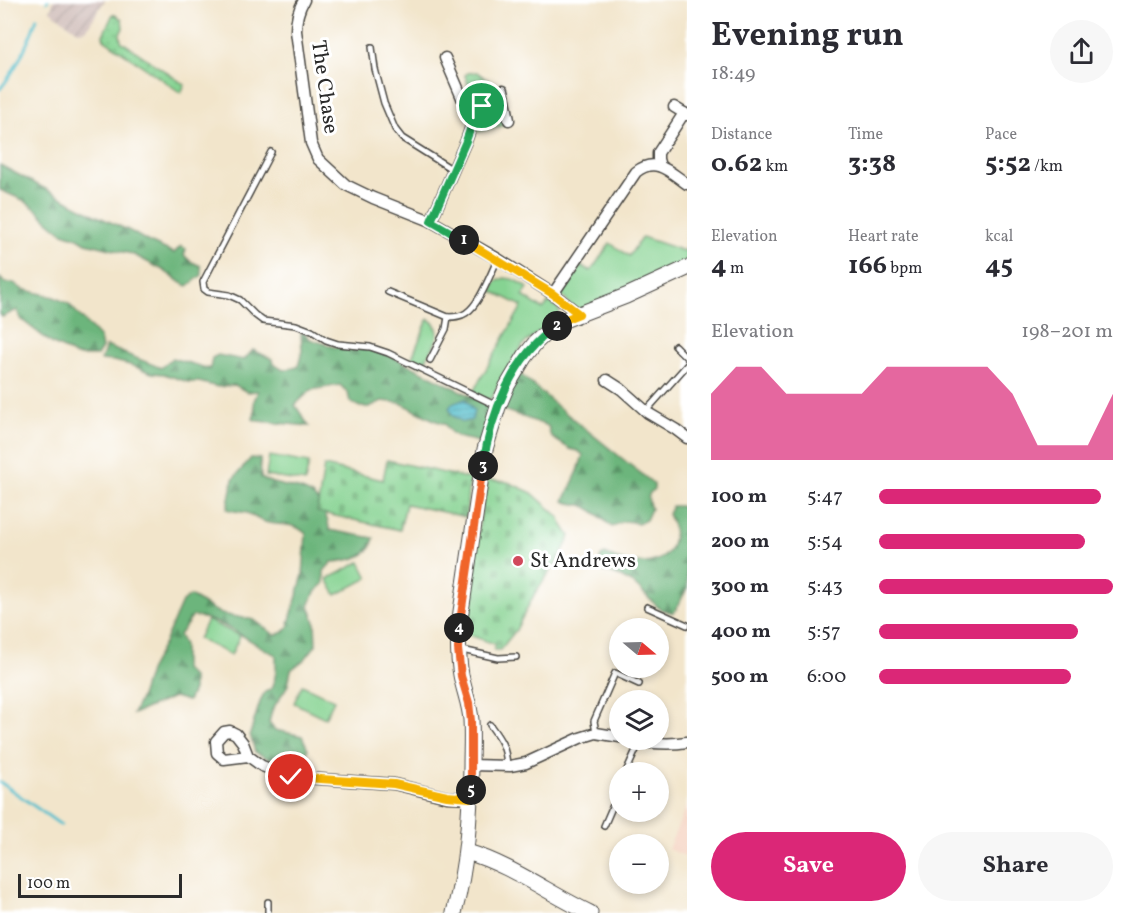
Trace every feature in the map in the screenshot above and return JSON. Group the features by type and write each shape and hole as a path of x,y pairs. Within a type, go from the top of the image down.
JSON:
{"street":[{"name":"The Chase","path":"304,0 296,18 296,31 311,143 318,159 346,185 431,221 498,259 553,294 579,314"},
{"path":"445,58 463,100 478,111"},
{"path":"431,221 478,111 482,106 503,95 509,120"},
{"path":"660,166 658,153 686,114 674,107"},
{"path":"553,294 636,172 642,167 650,164 660,166 687,184"},
{"path":"454,913 460,892 466,852 471,765 471,721 469,703 461,676 458,649 459,625 485,449 498,407 507,386 525,356 548,331 564,320 626,296 687,268"},
{"path":"607,380 646,411 687,438"},
{"path":"471,765 507,766 526,763 580,738 596,733 609,736"},
{"path":"669,742 687,742"},
{"path":"248,756 262,766 291,777 394,784 447,796 470,798"},
{"path":"466,852 487,858 514,871 588,913"}],"lane":[{"path":"372,47 384,103 395,129 402,138 453,170"},
{"path":"271,152 203,282 204,289 240,300 263,321 296,325 338,344 370,346 388,353 498,407"},
{"path":"387,292 448,318 458,317 467,313 476,304 498,259"},
{"path":"430,360 446,329 448,318"},
{"path":"675,346 687,358"},
{"path":"646,411 687,365"},
{"path":"647,608 687,625"},
{"path":"458,649 498,658 516,657"},
{"path":"596,733 594,721 615,673 639,684"},
{"path":"490,725 504,744 507,766"},
{"path":"604,826 609,814"},
{"path":"268,902 268,913"}],"shaded area":[{"path":"54,0 105,0 86,30 78,31 50,11"},
{"path":"687,805 687,857 669,849"}],"green space":[{"path":"113,14 122,19 121,41 185,85 181,93 104,39 103,35"},
{"path":"477,72 496,87 498,92 496,97 487,101 470,103 467,96 469,87 465,75"},
{"path":"498,106 503,109 506,125 473,133 481,115"},
{"path":"0,165 147,241 174,253 181,246 186,249 184,255 190,261 201,266 202,275 188,286 132,254 86,243 63,233 23,200 0,190"},
{"path":"642,237 684,251 687,247 687,268 579,314 560,294 580,265 591,271 610,243 629,256"},
{"path":"0,278 5,283 14,283 22,289 54,297 69,304 100,338 102,348 97,356 76,356 53,344 22,320 17,310 2,317 0,314"},
{"path":"504,278 517,281 528,288 523,296 543,309 549,302 556,307 559,313 524,344 504,374 492,398 486,399 473,392 522,306 492,291 495,282"},
{"path":"428,319 434,324 438,335 422,366 411,360"},
{"path":"301,333 305,333 310,339 334,347 370,349 385,353 493,407 483,444 457,437 445,424 401,403 382,401 369,407 360,407 350,402 348,393 340,385 311,390 295,405 309,426 258,421 253,419 254,401 258,391 247,392 235,385 218,387 199,382 188,382 130,365 101,360 106,346 161,368 172,358 210,369 212,358 218,355 244,360 253,350 272,359 275,365 283,370 298,367 302,351"},
{"path":"519,373 654,484 654,489 649,496 651,509 646,520 638,524 625,521 612,527 585,506 564,501 583,455 551,437 548,426 501,409"},
{"path":"269,456 309,463 305,482 266,476"},
{"path":"251,458 260,459 261,478 305,491 319,502 328,521 329,530 374,538 370,548 363,555 332,562 324,571 324,584 315,592 309,606 315,622 316,645 305,659 291,670 288,685 272,710 269,723 275,730 302,736 308,749 301,771 289,769 255,752 250,734 264,693 273,687 276,655 236,632 204,618 193,616 179,635 184,645 184,669 193,678 193,690 188,701 174,697 133,714 149,671 182,602 190,596 221,614 254,620 275,635 284,632 288,627 303,575 306,534 293,526 264,522 247,513 227,509 233,479"},
{"path":"387,460 471,479 466,517 406,504 400,530 317,512 324,466 383,480"},
{"path":"486,480 508,482 532,493 559,517 570,536 559,559 535,593 516,630 500,650 494,650 495,644 463,633"},
{"path":"672,506 680,506 687,510 687,588 674,613 660,609 634,584 601,570 599,562 601,556 605,554 626,562 638,563 659,560 667,554 672,545 674,532 668,514"},
{"path":"360,562 368,578 336,595 327,579"},
{"path":"207,620 240,636 231,655 198,639"},
{"path":"302,685 334,700 325,718 294,703"}],"water":[{"path":"465,399 474,411 472,420 463,422 453,416 449,408 452,404"}],"waterway":[{"path":"0,89 22,55 37,18"},
{"path":"0,782 61,825"}],"place":[{"name":"St Andrews","path":"518,561"}],"route":[{"path":"291,777 394,784 447,796 470,798 471,721 469,703 461,676 458,649 459,625 485,449 507,386 525,356 548,331 564,320 579,314 553,294 498,259 431,221 466,141 471,124 482,106"}]}
